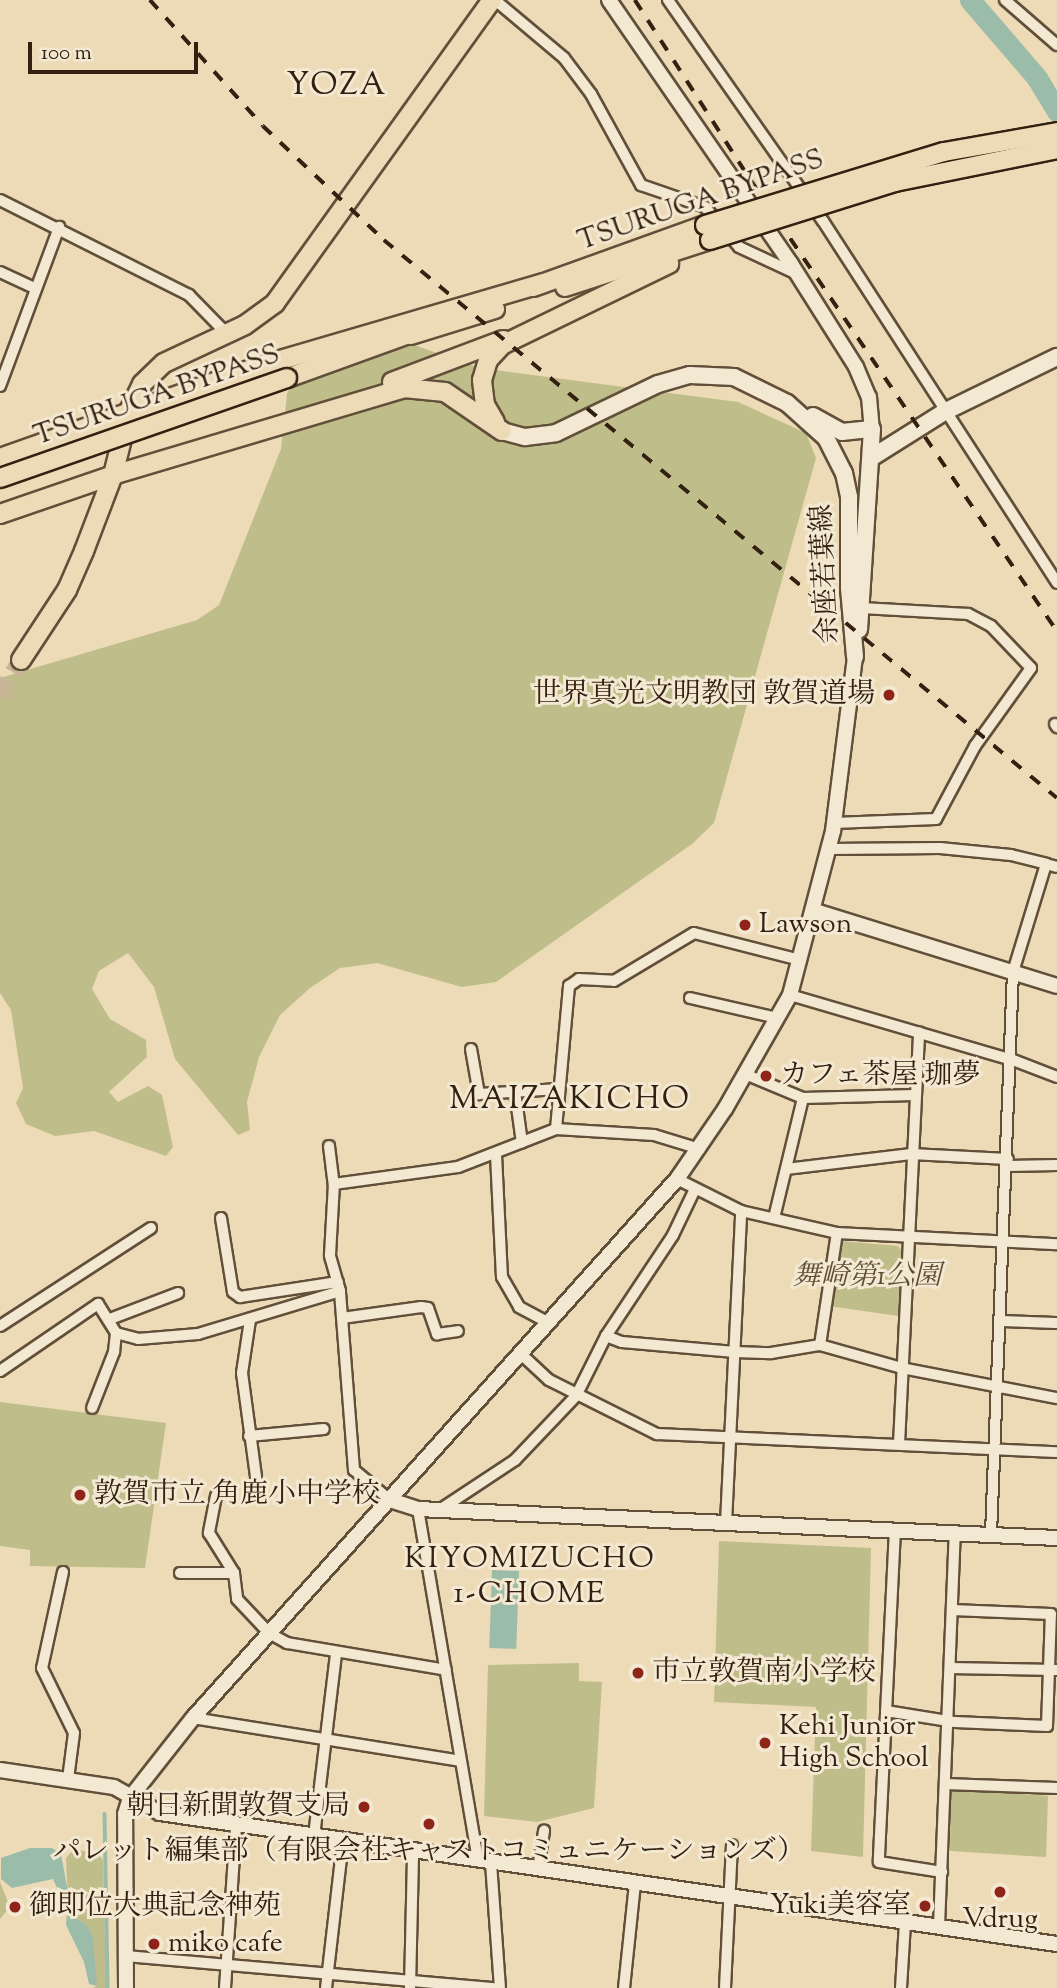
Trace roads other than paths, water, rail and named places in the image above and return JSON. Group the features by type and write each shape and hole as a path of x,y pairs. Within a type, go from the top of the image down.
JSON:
{"highway":[{"path":"21,660 67,590 113,475 128,411 142,384 164,363 260,315 288,288 494,0"},
{"name":"TSURUGA BYPASS","path":"371,348 709,236 944,152 1057,132"},
{"name":"TSURUGA BYPASS","path":"0,478 371,348 543,283 746,228 895,182 1057,149"},
{"path":"300,418 513,336 709,236"},
{"path":"0,458 260,366 543,283"},
{"path":"502,430 485,405 482,380 488,360 513,336"},
{"path":"0,514 113,475 300,418 417,386 445,392 502,430"}],"main road":[{"path":"871,458 944,412 1057,356"},
{"name":"余座若葉線","path":"502,430 525,437 556,433 658,384 690,375 734,377 842,432 872,429 862,608 855,657"},
{"name":"余座若葉線","path":"786,403 826,438 846,481 855,657"}],"street":[{"path":"494,0 564,58 590,94 641,184 705,207 739,247 797,274"},
{"path":"610,0 797,274 861,376 869,397 872,429"},
{"path":"668,0 823,221 1057,583"},
{"path":"1005,0 1057,45"},
{"path":"0,200 59,227 189,295 226,333"},
{"path":"0,386 59,227"},
{"path":"0,272 36,288"},
{"path":"834,823 936,819 975,746 1031,668 991,626 968,614 862,608"},
{"path":"126,1988 125,1814 130,1798 193,1718 677,1180 700,1149 746,1074 790,995 815,911 834,823 855,657"},
{"path":"829,849 940,848 1011,855 1052,865 1013,972 1013,1060 991,1534"},
{"path":"815,911 1057,986"},
{"path":"556,1129 569,986 579,979 614,981 694,933 800,960"},
{"path":"790,995 1013,1060 1057,1077"},
{"path":"690,998 777,1018"},
{"path":"899,1444 919,1032"},
{"path":"471,1049 479,1094 559,1089"},
{"path":"746,1074 803,1098 914,1095"},
{"path":"515,1092 522,1143"},
{"path":"774,1219 803,1098"},
{"path":"334,1184 458,1167 496,1155 556,1129 654,1135 700,1149"},
{"path":"329,1146 334,1184 330,1255 339,1287 354,1470 390,1500 418,1509 1057,1538"},
{"path":"786,1169 911,1154 1057,1165"},
{"path":"496,1155 502,1277 519,1307 549,1323"},
{"path":"677,1180 741,1211 837,1233 1057,1244"},
{"path":"441,1509 515,1460 576,1396 606,1336 673,1235 695,1189"},
{"path":"726,1523 741,1211"},
{"path":"221,1218 233,1292 240,1297 339,1287"},
{"path":"0,1326 150,1228"},
{"path":"820,1345 837,1233"},
{"path":"116,1334 169,1338 250,1320 258,1313 339,1287"},
{"path":"110,1319 178,1293"},
{"path":"0,1371 98,1304 110,1319 116,1334 114,1352 105,1366 92,1408"},
{"path":"342,1318 421,1307 428,1308 437,1334 458,1331"},
{"path":"250,1320 242,1373 258,1492"},
{"path":"1001,1321 1057,1323"},
{"path":"606,1336 622,1342 735,1352 771,1353 820,1345 902,1368 1057,1398"},
{"path":"522,1354 549,1380 576,1396 657,1434 1057,1452"},
{"path":"249,1436 324,1429"},
{"path":"216,1496 209,1533 234,1573 237,1600 269,1633 287,1643 446,1670"},
{"path":"418,1509 460,1761 484,1862 500,1988"},
{"path":"895,1529 879,1862 942,1872"},
{"path":"939,1926 955,1532"},
{"path":"63,1572 42,1668 75,1737 68,1779"},
{"path":"180,1573 234,1573"},
{"path":"886,1711 948,1720 1047,1726 1053,1670 1051,1614 952,1610"},
{"path":"314,1836 336,1653"},
{"path":"950,1668 1053,1670"},
{"path":"193,1718 460,1761"},
{"path":"0,1770 114,1787 160,1813 1057,1944"},
{"path":"945,1784 1057,1788"},
{"path":"225,1988 236,1825"},
{"path":"538,1869 544,1830"},
{"path":"326,1988 342,1841"},
{"path":"725,1988 732,1845"},
{"path":"410,1984 413,1851"},
{"path":"624,1988 635,1883"},
{"path":"901,1988 905,1922"},
{"path":"125,1956 328,1972 410,1984 493,1988"}],"waterway":[{"path":"970,0 1037,78 1057,111"},
{"path":"105,1814 108,1988"}],"tunnel":[{"path":"0,696 21,660"}],"railway":[{"path":"150,0 263,126 384,240 1057,798"},
{"path":"635,0 750,179 1057,631"}],"place":[{"name":"世界真光文明教団 敦賀道場","path":"889,695"},
{"name":"Lawson","path":"745,925"},
{"name":"カフェ茶屋 珈夢","path":"766,1076"},
{"name":"敦賀市立 角鹿小中学校","path":"80,1495"},
{"name":"市立敦賀南小学校","path":"638,1673"},
{"name":"Kehi Junior High School","path":"765,1743"},
{"name":"朝日新聞敦賀支局","path":"364,1807"},
{"name":"パレット編集部（有限会社キャストコミュニケーションズ）","path":"429,1824"},
{"name":"Vdrug","path":"1000,1892"},
{"name":"Yuki美容室","path":"925,1906"},
{"name":"御即位大典記念神苑","path":"15,1907"},
{"name":"miko cafe","path":"154,1944"}],"district":[{"name":"YOZA","path":"337,86"},
{"name":"MAIZAKICHO","path":"570,1100"},
{"name":"KIYOMIZUCHO 1-CHOME","path":"530,1577"}],"park label":[{"name":"舞崎第1公園","path":"867,1277"}]}
